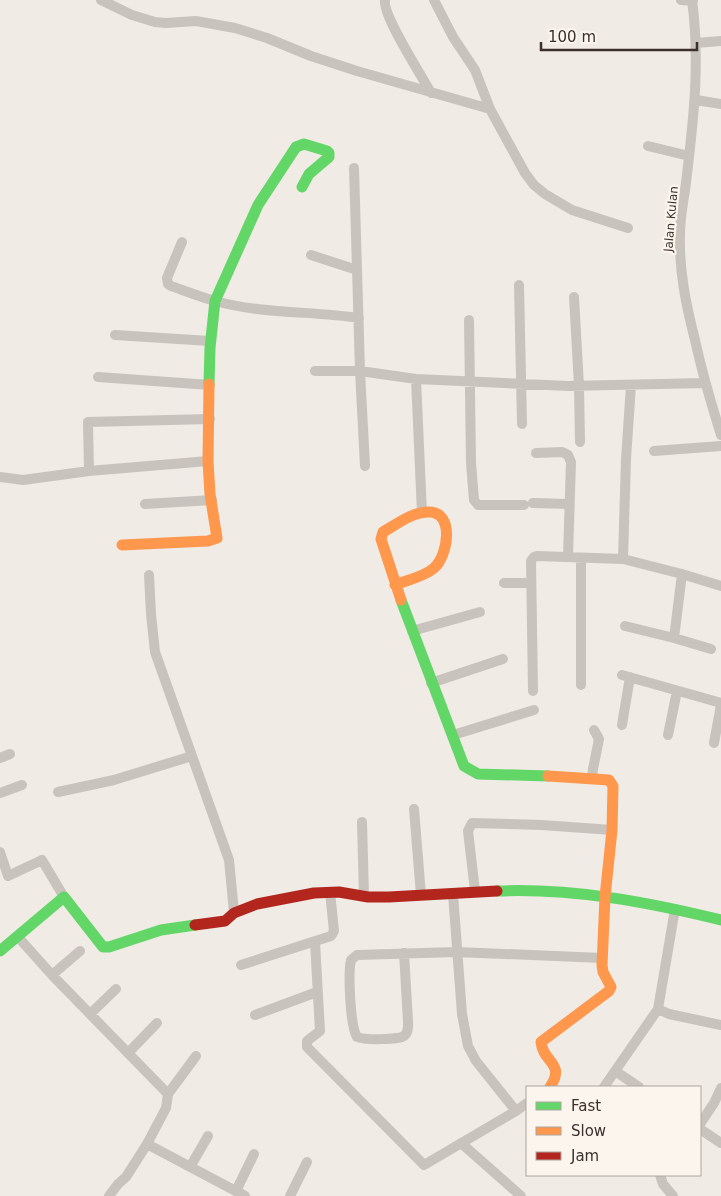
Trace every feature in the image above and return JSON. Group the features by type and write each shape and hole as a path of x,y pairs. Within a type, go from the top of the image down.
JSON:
{"street":[{"path":"101,0 132,15 155,22 196,21 235,28 267,38 320,59 490,109"},
{"path":"386,0 385,6 389,19 432,92"},
{"path":"434,0 453,37 475,70 490,109 525,173 540,189 572,210 628,228"},
{"path":"681,0 692,0"},
{"name":"Jalan Kulan","path":"692,0 696,43 696,100 682,209 680,261 685,303 705,383 721,435"},
{"path":"696,43 721,41"},
{"path":"696,100 721,104"},
{"path":"122,545 215,540 218,537 208,461 210,341 215,301 258,205 296,147 304,144 327,150 329,157 310,174 302,187"},
{"path":"648,146 689,156"},
{"path":"354,168 365,466"},
{"path":"182,242 167,278 168,284 215,301 264,310 330,314 359,318"},
{"path":"311,255 357,270"},
{"path":"520,285 522,424"},
{"path":"574,297 580,442"},
{"path":"469,320 471,463 474,500 478,505 569,504"},
{"path":"115,335 210,341"},
{"path":"314,371 360,371 416,379 579,386 705,383"},
{"path":"98,377 210,385"},
{"path":"416,379 422,513"},
{"path":"623,559 626,459 631,385"},
{"path":"89,471 88,422 210,419"},
{"path":"654,451 721,446"},
{"path":"536,453 562,452 568,455 571,462 568,556"},
{"path":"0,477 23,480 89,471 208,461"},
{"path":"146,504 212,500"},
{"path":"395,585 432,570 437,565 445,545 446,533 444,520 437,513 422,513 383,532 381,536 395,585 464,766 473,773 478,774 592,778 609,780 613,786 612,830 605,897 602,958 603,972 611,986 609,991 541,1042 540,1047 557,1071 557,1076 551,1086"},
{"path":"532,691 531,562 534,557 568,556 623,559 721,586"},
{"path":"581,558 581,685"},
{"path":"674,638 682,574"},
{"path":"0,852 8,876 42,860 60,900 103,947 109,947 161,930 225,921 231,918 234,912 229,860 155,652 151,614 150,575"},
{"path":"504,583 531,583"},
{"path":"412,631 480,612"},
{"path":"625,626 711,649"},
{"path":"431,682 503,659"},
{"path":"622,725 626,676 721,704 714,743"},
{"path":"668,734 677,691"},
{"path":"453,735 534,710"},
{"path":"592,778 599,739 594,730"},
{"path":"58,792 114,780 192,756"},
{"path":"0,792 22,785"},
{"path":"414,809 421,895"},
{"path":"362,822 364,896"},
{"path":"475,891 468,831 472,823 612,830"},
{"path":"234,912 280,899 330,892 364,896 404,897 475,891 524,890 605,897 675,909 721,920"},
{"path":"241,965 315,942 333,934 330,892"},
{"path":"453,894 462,1014 468,1046 476,1061 516,1112"},
{"path":"0,951 60,900"},
{"path":"605,1086 658,1009 675,909"},
{"path":"18,937 52,975 168,1094"},
{"path":"315,942 320,1031 307,1041 306,1047 424,1165 516,1112 526,1104"},
{"path":"52,975 80,951"},
{"path":"404,953 408,1027 405,1035 398,1038 375,1039 357,1037 354,1030 352,1012 350,969 351,960 357,955 404,953 458,952 602,958"},
{"path":"90,1014 116,989"},
{"path":"255,1016 318,992"},
{"path":"658,1009 669,1014 721,1025"},
{"path":"128,1053 157,1024"},
{"path":"109,1196 126,1177 166,1108 168,1094 196,1056"},
{"path":"615,1071 638,1086"},
{"path":"701,1122 721,1088"},
{"path":"701,1130 721,1143"},
{"path":"190,1167 208,1136"},
{"path":"462,1143 521,1196"},
{"path":"146,1144 240,1194 254,1154"},
{"path":"290,1196 307,1162"},
{"path":"660,1176 663,1184 673,1196"}],"traffic: fast":[{"path":"209,384 210,348 215,301 258,205 296,147 304,144 327,151 329,157 309,174 302,187"},
{"path":"401,600 464,766 478,774 548,776"},
{"path":"497,891 582,894 666,907 721,920"},
{"path":"0,951 64,897 103,947 109,947 161,930 195,925"}],"traffic: slow":[{"path":"122,545 208,541 217,538 210,494 208,461 209,384"},
{"path":"395,585 400,583 415,578 425,574 439,562 445,545 446,527 443,519 437,514 429,512 417,514 383,532 381,539 401,600"},
{"path":"548,776 609,780 613,786 612,830 605,897 602,965 603,972 611,987 609,991 541,1042 546,1055 555,1068 556,1073 550,1086"}],"traffic: jam":[{"path":"195,925 225,921 234,913 257,904 314,893 339,892 368,897 389,897 497,891"}]}
